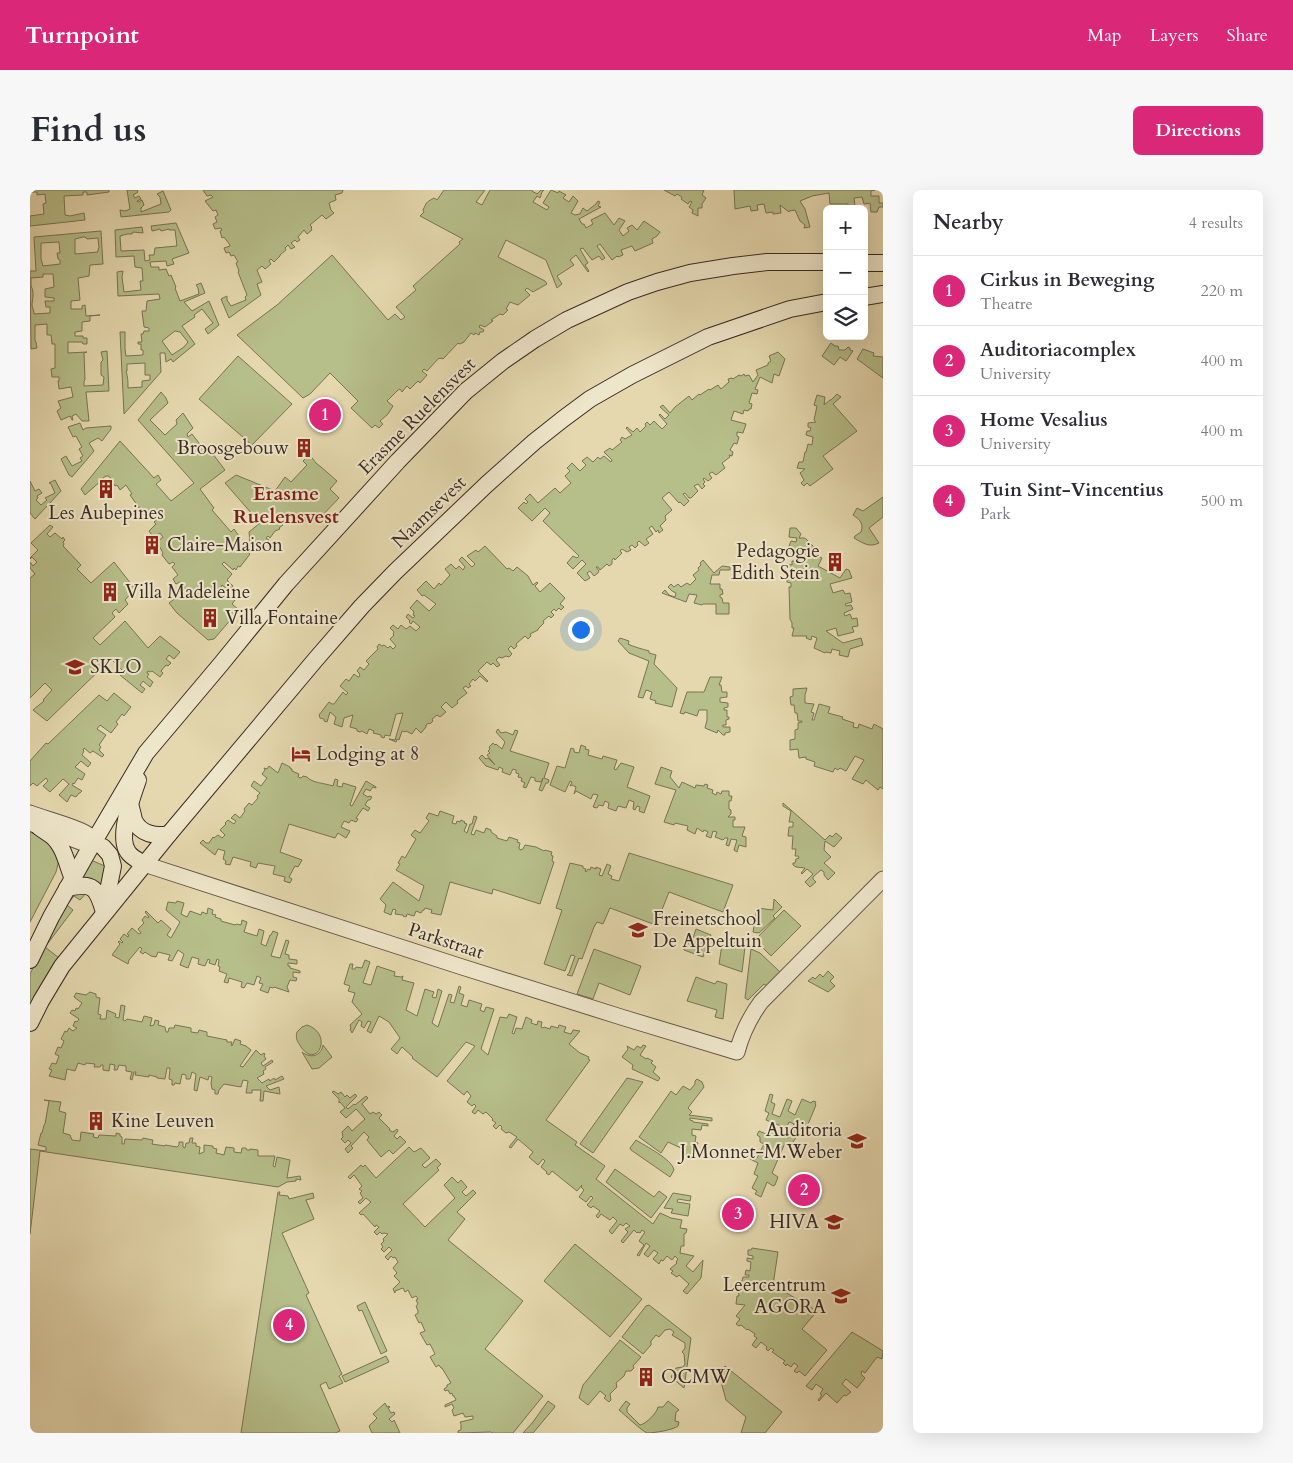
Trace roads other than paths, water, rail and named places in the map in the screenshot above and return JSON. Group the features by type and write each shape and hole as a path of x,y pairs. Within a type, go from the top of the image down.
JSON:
{"main road":[{"name":"Erasme Ruelensvest","path":"30,960 70,884 98,845 146,753 286,584 433,424 466,392 503,361 534,339 567,320 596,306 658,282 690,273 767,262 823,262"},
{"path":"868,262 883,263"},
{"path":"868,296 883,294"},
{"name":"Naamsevest","path":"30,1023 62,966 169,834 362,606 471,499 534,442 590,399 632,374 685,347 729,329 781,312 823,303"},
{"path":"144,864 128,852 124,828 146,753"},
{"path":"130,804 134,820 143,832 161,836 169,834"},
{"path":"34,825 53,837 60,846 65,857 70,884 84,885 94,889 100,898 104,912"},
{"path":"98,845 144,864"},
{"path":"98,845 110,855 113,866 104,912"}],"street":[{"path":"30,813 80,829 98,845"},
{"path":"34,825 83,843 98,845"},
{"name":"Parkstraat","path":"144,864 459,966 737,1052 744,1031 761,1002 883,879"}],"place":[{"name":"Cirkus in Beweging","path":"325,415"},
{"name":"Broosgebouw","path":"304,448"},
{"name":"Les Aubepines","path":"106,489"},
{"name":"Claire-Maison","path":"152,545"},
{"name":"Pedagogie Edith Stein","path":"835,562"},
{"name":"Villa Madeleine","path":"110,592"},
{"name":"Villa Fontaine","path":"210,618"},
{"name":"SKLO","path":"75,667"},
{"name":"Lodging at 8","path":"301,754"},
{"name":"Freinetschool De Appeltuin","path":"638,930"},
{"name":"Kine Leuven","path":"96,1121"},
{"name":"Auditoria J.Monnet-M.Weber","path":"857,1141"},
{"name":"Auditoriacomplex","path":"804,1190"},
{"name":"Home Vesalius","path":"738,1214"},
{"name":"HIVA","path":"834,1222"},
{"name":"Leercentrum AGORA","path":"841,1296"},
{"name":"Tuin Sint-Vincentius","path":"289,1325"},
{"name":"OCMW","path":"646,1377"}],"district":[{"name":"Erasme Ruelensvest","path":"286,504"}]}
